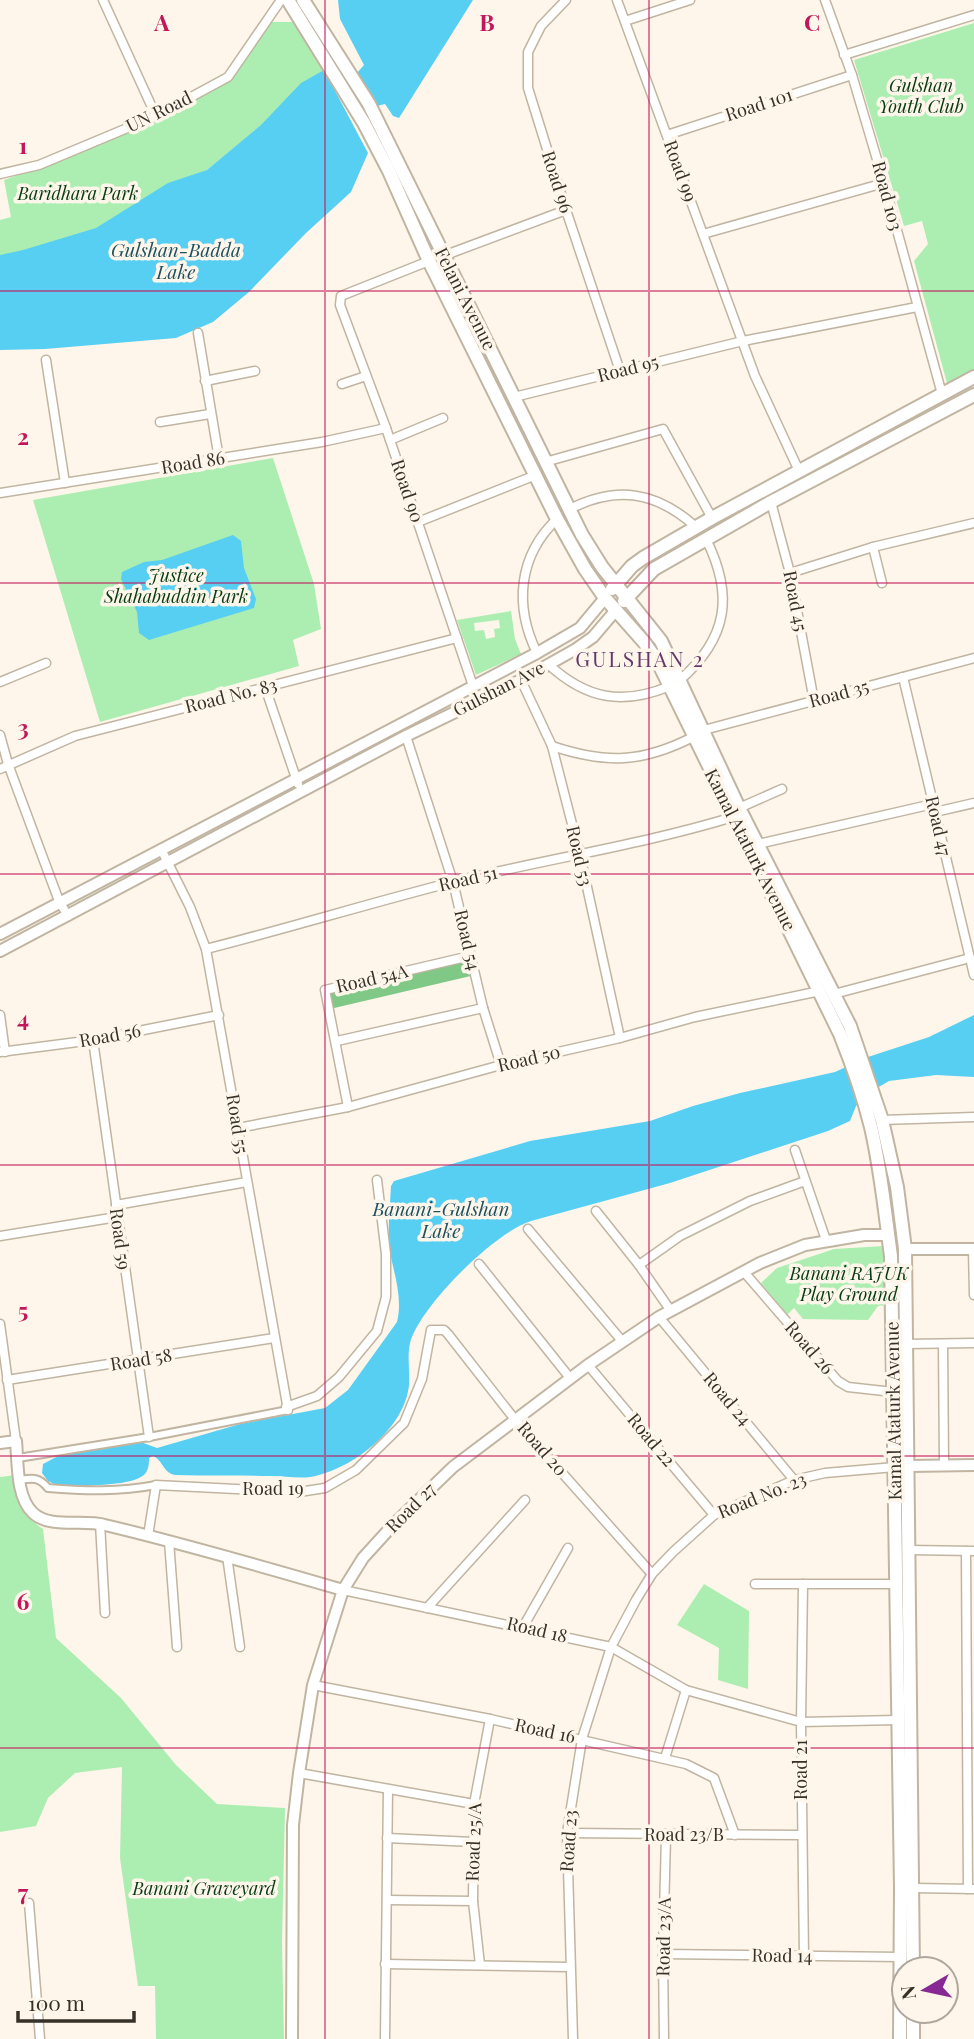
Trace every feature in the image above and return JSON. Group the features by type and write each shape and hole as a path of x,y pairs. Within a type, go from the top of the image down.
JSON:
{"main road":[{"name":"Felani Avenue","path":"288,0 364,123 557,519 585,569 606,598"},
{"name":"Felani Avenue","path":"303,0 369,104 596,560 627,597"},
{"path":"429,261 443,256"},
{"name":"Gulshan Ave","path":"606,598 637,562 712,517 974,377"},
{"name":"Gulshan Ave","path":"617,610 654,569 771,502 974,395"},
{"name":"Kamal Ataturk Avenue","path":"627,597 657,634 675,683 698,733 874,1094 891,1256 900,1955"},
{"name":"Kamal Ataturk Avenue","path":"606,598 675,683"},
{"name":"Kamal Ataturk Avenue","path":"736,812 758,844 825,994"},
{"name":"Kamal Ataturk Avenue","path":"853,1053 897,1186 905,1249 913,1955"},
{"path":"888,1235 903,1235"},
{"path":"895,1467 909,1465"}],"street":[{"path":"103,0 156,116"},
{"name":"UN Road","path":"0,174 39,165 156,116 228,77 281,0"},
{"name":"Road 96","path":"566,0 541,26 528,52 528,88 620,371"},
{"name":"Road 99","path":"617,0 755,376 799,471"},
{"path":"625,21 690,0"},
{"name":"Road 103","path":"825,0 852,75 942,394"},
{"path":"844,55 974,15"},
{"name":"Road 101","path":"667,135 852,75"},
{"path":"703,234 884,183"},
{"path":"443,256 566,211"},
{"name":"Road 90","path":"429,261 341,296 340,305 386,428 473,686"},
{"name":"Road 95","path":"514,397 743,341 917,307"},
{"path":"198,333 219,459"},
{"path":"46,360 65,483"},
{"path":"205,381 255,370"},
{"path":"342,384 366,376"},
{"path":"160,422 210,414"},
{"path":"390,440 443,418"},
{"name":"Road 86","path":"0,493 322,442 386,428"},
{"path":"545,462 663,429 712,517"},
{"path":"418,522 536,475"},
{"path":"569,510 594,499 621,494 635,495 661,502 696,527"},
{"name":"Road 45","path":"771,502 790,573 814,701"},
{"path":"537,653 525,624 523,580 538,540 557,519"},
{"path":"790,573 873,547 974,523"},
{"path":"548,664 577,686 602,696 630,698 675,683 707,652 722,615 724,599 719,568 706,539"},
{"path":"873,547 882,583"},
{"name":"Gulshan Ave","path":"0,934 537,653 580,628 606,598"},
{"name":"Gulshan Ave","path":"0,951 406,736 521,680 593,637 617,610"},
{"name":"Road No. 83","path":"4,767 75,736 457,638"},
{"name":"Road 35","path":"552,746 585,757 625,758 649,755 671,748 698,733 974,659"},
{"path":"0,682 46,663"},
{"name":"Road 47","path":"903,677 974,975"},
{"name":"Road 53","path":"521,680 552,746 580,855 620,1038"},
{"path":"265,687 302,792"},
{"path":"0,735 4,767 59,901 68,916"},
{"name":"Road 54","path":"406,736 453,882 483,1007 501,1065"},
{"name":"Road 51","path":"206,949 453,882 696,828 782,789"},
{"path":"758,844 934,808 974,803"},
{"name":"Road 55","path":"161,849 190,907 206,949 287,1409"},
{"name":"Road 54A","path":"348,1107 325,990 470,956"},
{"name":"Road 50","path":"238,1128 348,1107 501,1065 620,1038 695,1017 825,994 970,958"},
{"path":"337,1041 483,1007"},
{"path":"0,1014 3,1052"},
{"name":"Road 56","path":"3,1052 93,1040 219,1015"},
{"name":"Road 59","path":"93,1040 149,1437"},
{"path":"876,1122 974,1117"},
{"path":"795,1150 826,1240"},
{"path":"0,1443 17,1450 149,1437 287,1409 317,1396 339,1377 377,1331 386,1297 386,1254 377,1180"},
{"path":"639,1265 680,1236 750,1200 805,1181"},
{"path":"116,1205 247,1182"},
{"path":"596,1211 671,1311"},
{"path":"0,1236 117,1217"},
{"path":"528,1229 622,1341"},
{"name":"Road 27","path":"292,2039 293,1825 299,1773 313,1685 343,1590 363,1558 418,1499 453,1467 588,1364 659,1317 744,1272 805,1245 864,1235 888,1235"},
{"path":"905,1249 974,1249 974,1295"},
{"path":"479,1264 570,1378"},
{"name":"Road 26","path":"744,1272 838,1381 848,1387 893,1392"},
{"name":"Road 24","path":"659,1317 794,1480"},
{"path":"0,1324 17,1450"},
{"name":"Road 20","path":"431,1330 444,1330 448,1334 516,1420 652,1574"},
{"name":"Road 19","path":"156,1485 299,1492 325,1488 356,1471 404,1423 422,1379 431,1330"},
{"name":"Road 58","path":"7,1380 274,1338"},
{"path":"906,1345 974,1343"},
{"path":"943,1344 944,1465"},
{"name":"Road 22","path":"588,1364 714,1515"},
{"name":"Road 18","path":"17,1450 22,1496 31,1512 43,1520 100,1524 227,1556 343,1590 611,1647 686,1690 801,1722 897,1720"},
{"path":"909,1465 974,1465"},
{"name":"Road No. 23","path":"611,1647 652,1574 714,1515 794,1480 825,1473 895,1467"},
{"path":"20,1480 34,1478 40,1479 48,1488 93,1492 156,1485 148,1535"},
{"path":"427,1608 526,1500"},
{"path":"100,1524 105,1613"},
{"path":"169,1541 177,1647"},
{"path":"523,1627 568,1548"},
{"path":"909,1550 970,1551 971,1889 914,1888"},
{"path":"227,1556 240,1647"},
{"path":"755,1584 896,1584"},
{"name":"Road 21","path":"803,1584 801,1722 804,1956"},
{"name":"Road 23","path":"573,2039 567,1833 582,1739 611,1647"},
{"name":"Road 16","path":"313,1685 490,1719 686,1763 714,1778 735,1835"},
{"path":"665,1758 686,1690"},
{"name":"Road 25/A","path":"480,1965 473,1901 474,1804 490,1719"},
{"path":"299,1773 474,1804"},
{"path":"385,2039 388,1789"},
{"name":"Road 23/B","path":"567,1833 666,1836 802,1835"},
{"name":"Road 23/A","path":"664,2039 666,1836"},
{"path":"387,1838 473,1842"},
{"path":"387,1900 473,1901"},
{"path":"29,1903 40,2039"},
{"name":"Road 14","path":"663,1954 890,1957"},
{"path":"385,1964 569,1967"}],"green space":[{"name":"Baridhara Park","path":"272,22 296,22 327,70 304,84 263,126 207,170 99,229 0,256 0,220 11,217 4,180 40,167 230,79"},
{"name":"Gulshan Youth Club","path":"974,23 974,371 948,387 914,261 928,244 922,221 904,226 854,60"},
{"name":"Justice Shahabuddin Park","path":"273,458 314,584 321,629 293,640 299,666 100,722 33,500"},
{"path":"511,611 515,639 521,654 476,675 457,620","holes":["499,620 500,628 494,629 495,637 486,639 484,630 475,631 474,623"]},
{"path":"470,956 475,975 330,1009 325,990"},
{"name":"Banani RAJUK Play Ground","path":"884,1246 887,1305 878,1306 868,1320 803,1319 794,1308 787,1315 761,1283 777,1268 834,1249"},
{"name":"Banani Graveyard","path":"15,1475 16,1492 21,1506 43,1529 56,1638 121,1698 176,1765 217,1804 285,1808 282,1942 284,2039 156,2039 155,1986 138,1986 120,1858 122,1767 75,1773 48,1798 36,1826 0,1832 0,1477"},
{"path":"704,1584 749,1611 748,1689 718,1680 719,1648 677,1625"}],"water":[{"path":"338,0 473,0 399,118 393,116 385,104 377,106 357,73 364,65 340,19"},
{"name":"Gulshan-Badda Lake","path":"324,70 368,153 351,192 306,233 249,292 213,322 176,338 0,350 0,255 96,228 168,183 207,170 261,125 301,83"},
{"path":"233,535 241,541 244,568 256,599 254,608 149,640 139,633 137,612 121,579 122,572 144,562 162,560"},
{"name":"Banani-Gulshan Lake","path":"974,1015 974,1077 936,1075 889,1081 867,1094 856,1106 850,1121 828,1131 670,1183 531,1221 498,1240 461,1272 428,1310 410,1343 409,1385 406,1401 399,1415 377,1442 349,1463 334,1470 301,1478 175,1475 168,1472 153,1456 149,1458 145,1474 138,1478 116,1484 89,1485 56,1485 48,1481 42,1473 43,1464 60,1455 138,1441 157,1448 240,1424 325,1408 348,1390 397,1322 399,1313 389,1236 391,1186 394,1181 530,1141 650,1121 740,1093 835,1072 868,1057 929,1037"}],"district":[{"name":"GULSHAN 2","path":"640,660"}]}
